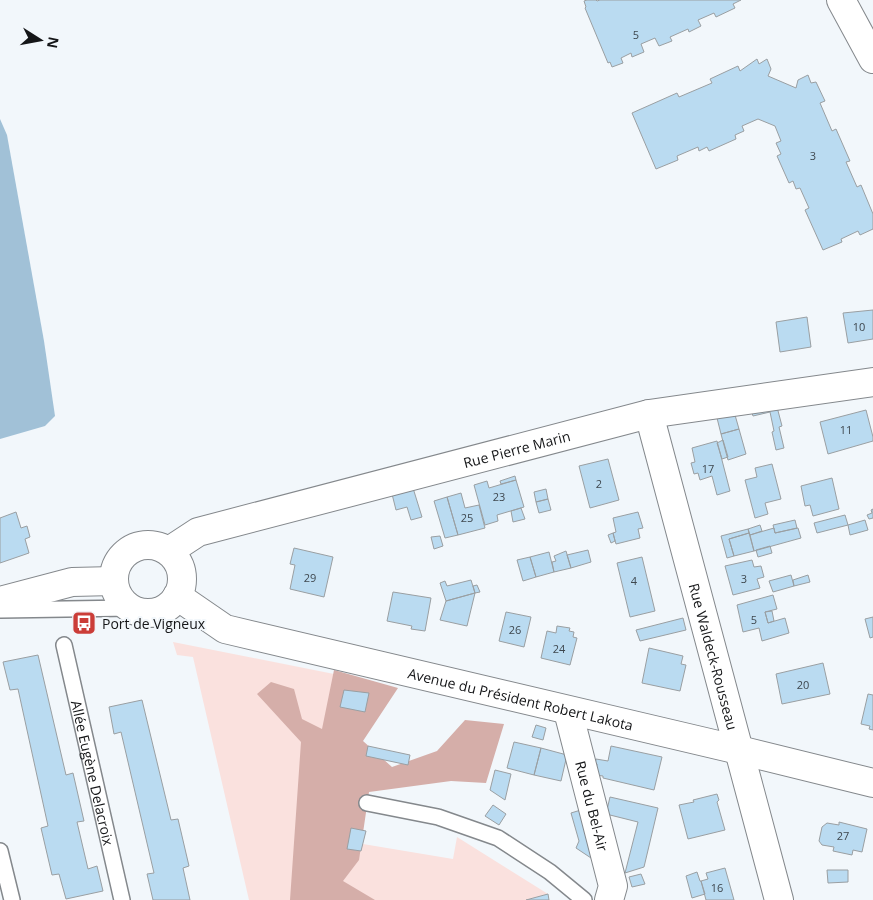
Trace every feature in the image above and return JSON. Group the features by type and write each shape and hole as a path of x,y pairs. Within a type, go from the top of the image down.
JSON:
{"street":[{"path":"841,0 873,60"},
{"name":"Rue Pierre Marin","path":"169,552 198,532 649,414 873,382"},
{"name":"Rue Waldeck-Rousseau","path":"649,414 779,900"},
{"path":"148,544 159,546 169,552 176,558 182,577 181,587 177,596 170,604 162,610 141,612 131,608 122,601 114,581 115,570 127,552 137,546 148,544"},
{"path":"0,601 72,582 114,581"},
{"name":"Avenue du Président Robert Lakota","path":"177,596 225,630 873,783"},
{"name":"Rue du Bel-Air","path":"568,711 613,886 609,900"}],"lane":[{"path":"0,610 131,608"},
{"name":"Allée Eugène Delacroix","path":"64,645 122,900"},
{"path":"367,803 438,817 498,838 550,872 584,900"},
{"path":"0,851 12,900"}],"shaded area":[{"path":"173,642 354,678 339,840 453,859 457,837 548,894 526,900 249,900 193,657 177,655"},
{"path":"334,670 398,688 363,741 392,767 437,751 465,720 504,724 486,783 451,781 369,792 359,860 343,881 375,900 290,900 301,742 257,694 271,682 294,689 302,719 322,729"}],"water":[{"path":"0,119 7,135 44,341 55,416 45,426 0,439"}],"building":[{"path":"741,0 733,4 735,8 716,17 714,13 698,20 701,26 689,32 688,29 670,37 672,41 659,46 655,38 641,44 644,52 632,57 631,53 621,58 623,63 612,67 610,62 608,63 585,8 584,1"},
{"path":"757,59 759,64 767,59 771,69 768,76 796,88 798,80 808,75 811,83 816,82 825,101 820,103 832,131 836,129 850,161 846,162 857,187 861,185 873,214 873,229 860,235 858,231 841,239 842,242 823,250 805,210 809,208 800,188 796,189 793,181 789,183 777,156 781,154 776,143 781,141 775,126 758,119 742,126 744,131 735,135 736,139 709,151 707,147 699,151 698,147 677,156 678,160 656,169 632,113 677,93 679,97 712,83 710,79 738,66 740,71"},
{"path":"873,310 873,339 848,343 843,313"},
{"path":"807,317 811,347 780,352 776,322"},
{"path":"777,407 782,426 779,427 784,448 776,450 770,412 753,416 752,413"},
{"path":"866,410 873,441 828,454 820,422"},
{"path":"735,415 739,429 721,434 717,418"},
{"path":"739,429 746,454 728,460 721,434"},
{"path":"723,440 728,457 722,459 717,443"},
{"path":"717,441 730,491 717,495 712,476 700,480 698,473 694,474 691,463 695,462 692,448"},
{"path":"608,459 619,500 590,508 579,466"},
{"path":"772,464 781,499 765,503 768,514 755,518 745,480 757,477 755,468"},
{"path":"515,476 516,480 501,484 500,481"},
{"path":"832,478 839,509 813,516 810,505 805,506 801,486"},
{"path":"516,480 524,507 497,515 498,521 485,525 474,485 487,481 489,488"},
{"path":"413,488 422,517 411,520 407,507 396,510 392,494"},
{"path":"546,489 548,499 536,502 534,492"},
{"path":"461,493 465,508 479,505 485,528 458,535 447,497"},
{"path":"447,497 458,535 445,538 434,501"},
{"path":"548,499 551,510 539,513 536,502"},
{"path":"521,508 525,519 513,522 511,511"},
{"path":"873,509 873,518 869,519 867,515 872,513 871,510"},
{"path":"16,512 21,528 27,526 30,537 25,539 29,553 0,563 0,518"},
{"path":"638,512 643,528 638,529 640,538 616,544 613,533 616,532 613,518"},
{"path":"845,515 848,525 817,533 814,523"},
{"path":"795,520 797,528 775,533 773,525"},
{"path":"865,520 868,530 850,535 848,525"},
{"path":"760,525 762,531 750,535 748,529"},
{"path":"774,528 775,533 798,528 801,538 754,551 750,535"},
{"path":"748,529 749,533 729,539 734,556 727,558 721,536"},
{"path":"613,533 615,541 611,543 608,535"},
{"path":"749,533 754,551 734,556 729,539"},
{"path":"440,536 443,546 434,549 431,537"},
{"path":"770,546 772,553 758,557 756,550"},
{"path":"294,548 333,557 324,597 290,589 295,565 290,564"},
{"path":"588,550 591,562 571,568 567,555"},
{"path":"566,551 571,568 554,572 552,562 556,561 554,556"},
{"path":"549,552 554,572 536,577 530,557"},
{"path":"530,557 536,577 523,581 517,560"},
{"path":"642,557 655,611 630,617 617,563"},
{"path":"752,560 754,567 761,566 764,577 757,579 760,588 733,595 725,566"},
{"path":"791,575 794,586 773,592 769,581"},
{"path":"808,575 810,582 794,586 793,580"},
{"path":"471,580 475,593 446,601 440,583 445,581 447,586"},
{"path":"477,585 480,592 475,593 473,586"},
{"path":"393,592 431,598 425,631 411,629 412,626 387,621"},
{"path":"475,593 467,626 440,620 446,601"},
{"path":"773,595 777,609 765,612 768,623 785,618 789,633 762,641 759,628 743,632 737,605"},
{"path":"772,611 774,621 768,623 765,612"},
{"path":"506,612 531,617 524,647 499,641"},
{"path":"873,617 873,637 870,638 865,619"},
{"path":"683,618 686,630 640,641 636,630"},
{"path":"557,626 570,628 569,631 574,632 573,637 577,638 570,665 541,658 547,631 556,633"},
{"path":"649,648 683,656 681,664 686,665 680,691 642,683"},
{"path":"38,655 66,775 73,773 84,821 77,822 88,869 97,866 103,891 66,899 59,874 52,875 41,828 48,826 18,689 10,690 3,662"},
{"path":"823,663 830,694 782,704 776,674"},
{"path":"344,690 369,693 365,712 340,707"},
{"path":"868,694 873,695 873,730 869,729 870,726 861,724"},
{"path":"142,700 171,820 178,819 189,866 183,868 190,900 153,900 147,874 154,873 121,732 114,734 109,707"},
{"path":"536,725 546,728 543,740 532,737"},
{"path":"514,742 541,748 534,775 507,768"},
{"path":"368,746 410,755 408,765 366,756"},
{"path":"611,746 662,757 654,790 595,775 596,759 608,761"},
{"path":"541,748 567,755 561,781 534,775"},
{"path":"495,770 511,774 505,800 490,790"},
{"path":"717,794 719,800 717,802 725,830 688,839 679,805"},
{"path":"610,797 658,808 644,867 625,873 638,822 606,814"},
{"path":"493,805 506,814 499,825 485,816"},
{"path":"584,809 600,864 576,848 579,841 571,813"},
{"path":"839,822 867,829 862,852 853,850 852,855 833,851 834,847 822,845 819,841 822,827 827,823 839,825"},
{"path":"351,828 366,831 361,851 347,849"},
{"path":"725,868 734,900 706,900 701,881 708,879 706,873"},
{"path":"827,870 848,870 848,882 828,883"},
{"path":"697,872 705,894 692,898 686,876"},
{"path":"641,874 645,884 632,887 629,877"},
{"path":"548,894 549,900 526,900"}],"place":[{"name":"Port de Vigneux","path":"84,623"}]}
